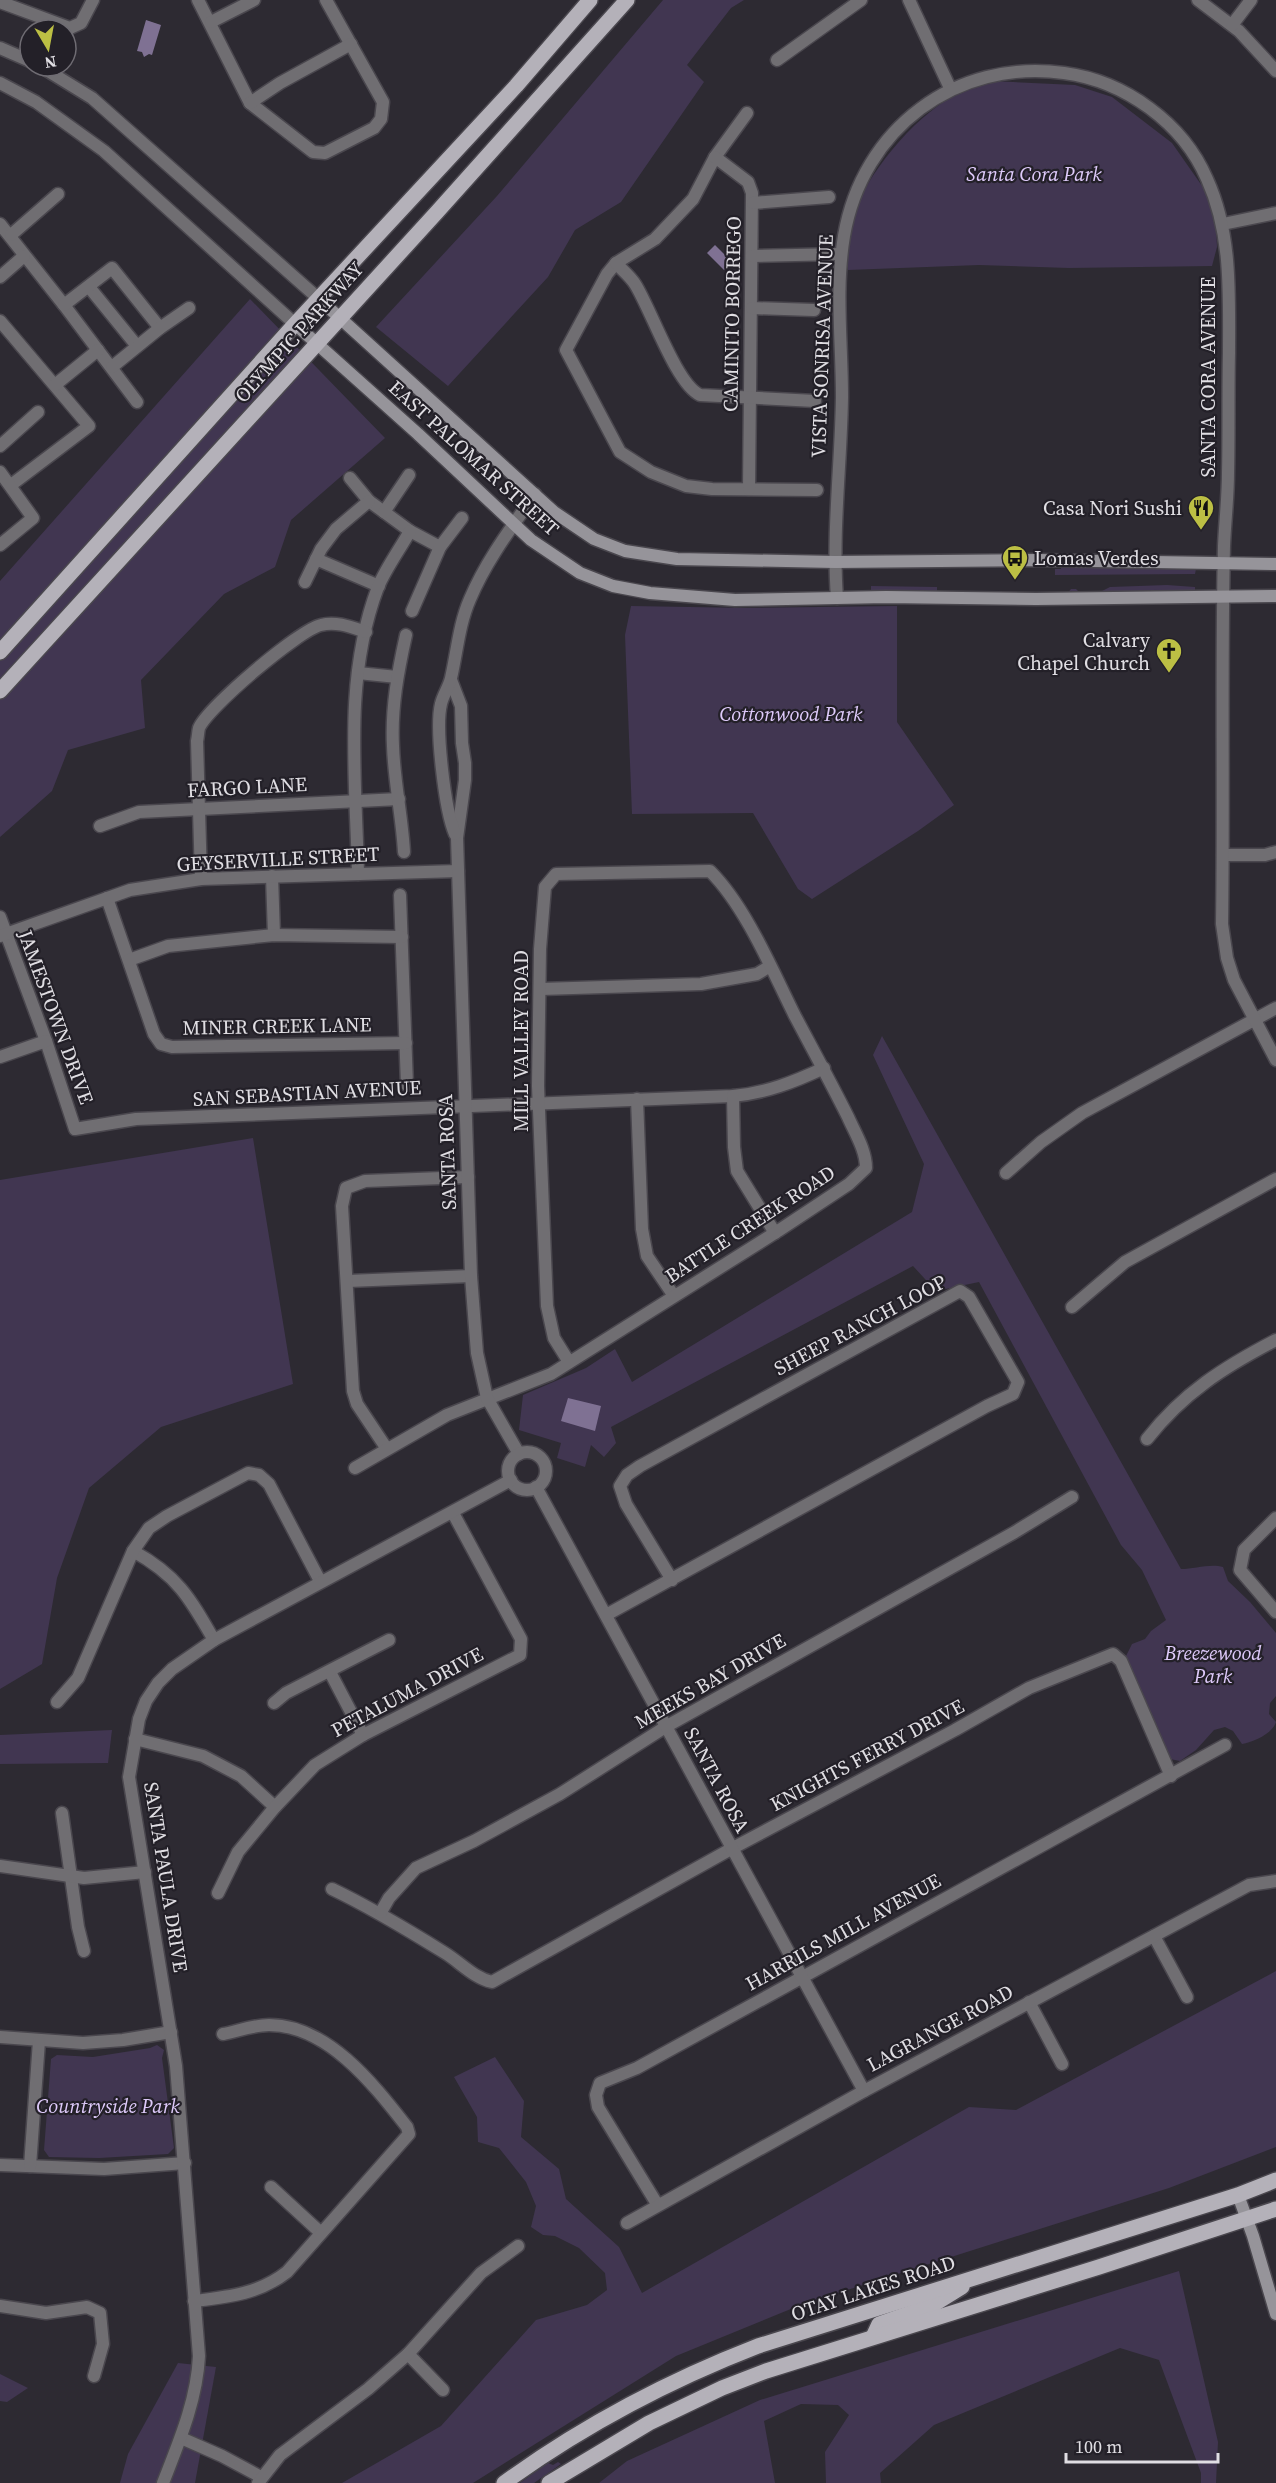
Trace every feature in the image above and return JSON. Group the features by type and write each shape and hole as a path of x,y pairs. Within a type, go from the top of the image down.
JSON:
{"main road":[{"name":"OLYMPIC PARKWAY","path":"0,652 295,324 516,86 590,0"},
{"name":"OLYMPIC PARKWAY","path":"0,691 341,318 627,0"},
{"name":"EAST PALOMAR STREET","path":"319,299 554,512 594,539 624,551 677,559 835,562 1037,560 1276,564"},
{"name":"EAST PALOMAR STREET","path":"295,324 531,540 580,573 613,586 650,593 735,600 1276,596"},
{"name":"OTAY LAKES ROAD","path":"504,2483 553,2448 612,2412 713,2363 758,2346 1238,2195 1276,2180"},
{"path":"1238,2195 1276,2314"},
{"path":"549,2483 649,2423 722,2388 766,2371 1276,2209"},
{"path":"873,2337 879,2324 933,2305 977,2277"}],"street":[{"path":"0,1 70,28 81,23 93,0"},
{"path":"198,0 250,104 313,152 325,153 374,128 381,119 383,102 326,0"},
{"path":"211,22 254,0"},
{"path":"777,60 861,0"},
{"path":"909,0 950,88"},
{"path":"1198,0 1232,25 1276,71"},
{"path":"1232,25 1251,0"},
{"path":"250,104 280,83 351,44"},
{"path":"0,48 18,56"},
{"name":"SANTA CORA AVENUE","path":"912,116 950,88 997,75 1034,71 1082,76 1120,90 1155,112 1187,146 1205,174 1223,224 1229,294 1228,477 1223,597 1222,924 1227,958 1234,981 1276,1060"},
{"name":"EAST PALOMAR STREET","path":"60,78 92,98 319,299"},
{"name":"EAST PALOMAR STREET","path":"0,83 43,107 104,151 295,324"},
{"path":"747,112 715,157 693,199 655,239 616,263 607,274 566,350 620,452 651,472 686,486 816,490"},
{"name":"VISTA SONRISA AVENUE","path":"837,598 835,562 842,399 841,254 850,209 861,180 888,139 912,116"},
{"name":"CAMINITO BORREGO","path":"715,157 748,182 753,203 749,489"},
{"path":"11,235 58,194"},
{"path":"753,203 828,198"},
{"path":"1223,224 1276,213"},
{"path":"0,224 11,235 24,256 64,304 137,402"},
{"path":"752,256 841,254"},
{"path":"0,277 24,256"},
{"path":"616,263 634,282 689,387 700,395 814,401"},
{"path":"64,304 112,268 160,327"},
{"path":"89,287 137,346"},
{"path":"112,367 160,327 189,308"},
{"path":"752,308 814,310"},
{"path":"0,321 90,426 11,485"},
{"path":"55,385 98,350"},
{"path":"0,446 38,412"},
{"path":"0,472 33,518 0,545"},
{"path":"384,512 409,475"},
{"path":"350,478 369,501 410,531 440,547"},
{"name":"SANTA ROSA","path":"457,838 448,811 440,738 441,704 451,680 456,646 469,600 484,569 535,495"},
{"path":"305,582 316,559 336,529 369,501"},
{"path":"412,611 440,547 462,518"},
{"path":"358,874 352,721 358,673 366,632 379,586 410,531"},
{"path":"316,559 379,586"},
{"path":"201,879 197,741 200,728 212,710 244,680 313,627 339,624 366,632"},
{"path":"404,852 393,744 397,677 406,635"},
{"path":"358,673 397,677"},
{"name":"SANTA ROSA","path":"451,680 461,706 465,763 465,780 457,838 471,1276 477,1353 487,1398 519,1454"},
{"name":"FARGO LANE","path":"99,826 139,812 399,799"},
{"path":"1223,855 1265,855 1276,852"},
{"name":"GEYSERVILLE STREET","path":"3,935 130,890 201,879 458,871"},
{"name":"BATTLE CREEK ROAD","path":"355,1468 447,1415 530,1383 569,1362 775,1233 849,1184 866,1168 866,1159 857,1136 824,1068 724,885 710,871"},
{"name":"MILL VALLEY ROAD","path":"569,1362 554,1338 547,1306 538,1104 540,949 545,887 556,874 710,871"},
{"path":"272,876 274,935"},
{"path":"400,895 407,1085"},
{"name":"MINER CREEK LANE","path":"107,898 154,1034 161,1044 172,1047 406,1043"},
{"name":"JAMESTOWN DRIVE","path":"0,917 3,935 46,1041 75,1129"},
{"path":"129,960 168,946 274,935 402,938"},
{"path":"541,989 700,984 757,974 770,966"},
{"path":"1006,1173 1041,1142 1082,1113 1276,1008"},
{"path":"0,1057 46,1041"},
{"name":"SAN SEBASTIAN AVENUE","path":"75,1129 136,1119 733,1096 755,1094 777,1088 824,1068"},
{"path":"733,1096 737,1171 775,1233"},
{"path":"637,1100 643,1238 647,1256 674,1296"},
{"path":"387,1449 357,1404 353,1391 342,1206 346,1188 365,1181 468,1177"},
{"path":"1072,1307 1125,1262 1276,1179"},
{"path":"348,1281 471,1276"},
{"name":"SHEEP RANCH LOOP","path":"606,1615 672,1580 1013,1394 1018,1382 969,1297 960,1291 627,1475 620,1486 626,1504 672,1580"},
{"path":"1147,1439 1183,1398 1227,1366 1276,1340"},
{"path":"519,1454 536,1455 544,1463 545,1474 536,1487 525,1490 519,1488 511,1480 508,1468 519,1454"},
{"path":"57,1702 78,1678 133,1551 149,1528 248,1473 260,1475 269,1484 320,1581"},
{"name":"SANTA PAULA DRIVE","path":"163,2483 181,2438 198,2380 199,2356 185,2163 171,2032 129,1777 139,1719 146,1701 158,1683 172,1669 214,1640 511,1480"},
{"name":"SANTA ROSA","path":"536,1487 864,2091"},
{"name":"MEEKS BAY DRIVE","path":"381,1912 389,1898 416,1868 474,1841 560,1794 667,1726 1015,1532 1072,1497"},
{"name":"PETALUMA DRIVE","path":"218,1893 238,1852 275,1807 315,1765 363,1735 520,1655 521,1640 453,1513"},
{"path":"1276,1518 1244,1550 1240,1570 1276,1612"},
{"path":"133,1551 169,1574 184,1590 214,1640"},
{"path":"274,1703 286,1693 389,1640"},
{"name":"KNIGHTS FERRY DRIVE","path":"381,1912 459,1962 480,1979 492,1982 731,1849 1029,1688 1113,1654 1121,1661 1171,1776"},
{"path":"330,1672 363,1735"},
{"path":"135,1739 203,1756 241,1776 275,1807"},
{"name":"HARRILS MILL AVENUE","path":"657,2204 598,2107 596,2096 600,2083 637,2068 1225,1745"},
{"path":"62,1813 78,1927 84,1951"},
{"path":"0,1866 102,1878 145,1872"},
{"name":"LAGRANGE ROAD","path":"627,2223 657,2204 864,2091 1248,1885 1276,1881"},
{"path":"333,1889 381,1912"},
{"path":"1154,1936 1187,1997"},
{"path":"1029,2002 1062,2064"},
{"path":"194,2301 242,2295 270,2285 294,2266 409,2134 407,2127 354,2067 330,2044 296,2029 268,2025 223,2034"},
{"path":"0,2037 82,2043 123,2040 171,2032"},
{"path":"30,2166 39,2041"},
{"path":"0,2165 104,2169 185,2163"},
{"path":"271,2187 321,2233"},
{"path":"181,2438 222,2456 259,2480 280,2455 294,2443 368,2389 408,2354 481,2273 518,2246"},
{"path":"0,2306 46,2313 87,2307 100,2313 103,2344 94,2376"},
{"path":"408,2354 443,2390"}],"green space":[{"path":"663,0 744,0 731,8 687,65 704,82 621,202 575,230 548,277 448,386 376,327 497,196"},
{"name":"Santa Cora Park","path":"992,81 1075,85 1112,97 1172,143 1207,193 1216,226 1217,247 1212,266 1069,268 979,265 848,270 849,225 858,202 879,167 906,134 937,106 953,96"},
{"path":"250,299 385,438 291,520 275,567 224,594 141,680 145,728 68,750 52,791 0,837 0,581"},
{"path":"1061,567 1183,567 1196,569 1195,574 1055,575 1055,569 1061,569"},
{"path":"1167,585 1195,587 1195,590 1098,593 1110,587"},
{"path":"871,586 937,587 937,593 871,593"},
{"path":"1071,589 1076,589 1080,593 1097,593 1066,595"},
{"name":"Cottonwood Park","path":"631,606 747,608 897,606 897,722 954,805 918,831 812,899 798,889 753,813 632,814 625,635"},
{"name":"Breezewood Park","path":"882,1036 1181,1569 1223,1567 1228,1581 1250,1602 1276,1633 1276,1696 1270,1703 1269,1714 1276,1722 1271,1730 1262,1737 1242,1744 1233,1731 1225,1727 1214,1730 1196,1750 1180,1761 1170,1759 1127,1663 1126,1656 1132,1644 1145,1639 1151,1631 1166,1620 1142,1570 1121,1545 979,1282 936,1291 913,1266 611,1427 616,1443 604,1457 591,1445 585,1467 557,1458 561,1443 519,1430 523,1395 586,1368 615,1349 632,1382 912,1212 924,1164 873,1055"},
{"path":"253,1138 293,1384 161,1427 89,1488 57,1578 42,1664 0,1689 0,1180"},
{"path":"112,1730 108,1763 0,1764 0,1735"},
{"path":"1276,1971 1276,2147 1169,2188 803,2304 676,2356 473,2483 342,2483 441,2426 536,2320 587,2305 607,2290 605,2273 579,2248 555,2236 543,2235 531,2227 536,2206 526,2182 499,2148 478,2142 477,2117 454,2077 495,2057 524,2101 521,2137 559,2169 566,2199 619,2247 642,2293 969,2107 1016,2110"},
{"name":"Countryside Park","path":"157,2045 164,2050 162,2058 174,2148 168,2154 99,2158 49,2157 44,2150 51,2059 57,2055 93,2057"},
{"path":"1179,2271 1218,2442 1216,2483 1201,2483 1201,2473 1159,2360 1120,2348 934,2425 880,2473 881,2483 826,2483 825,2452 849,2415 838,2405 801,2404 764,2421 775,2483 599,2483 627,2461 760,2400"},
{"path":"178,2363 216,2367 195,2483 120,2483 128,2454"},
{"path":"0,2374 28,2388 7,2402 0,2401"},
{"path":"558,2462 561,2464 534,2483 520,2483 548,2463 553,2465"}],"shaded area":[{"path":"146,20 161,25 152,55 144,57 142,52 137,51"},
{"path":"715,245 732,262 724,270 707,253"},
{"path":"568,1398 601,1406 595,1431 561,1421"}],"place":[{"name":"Casa Nori Sushi","path":"1201,531"},
{"name":"Lomas Verdes","path":"1015,581"},
{"name":"Calvary Chapel Church","path":"1169,674"}]}
